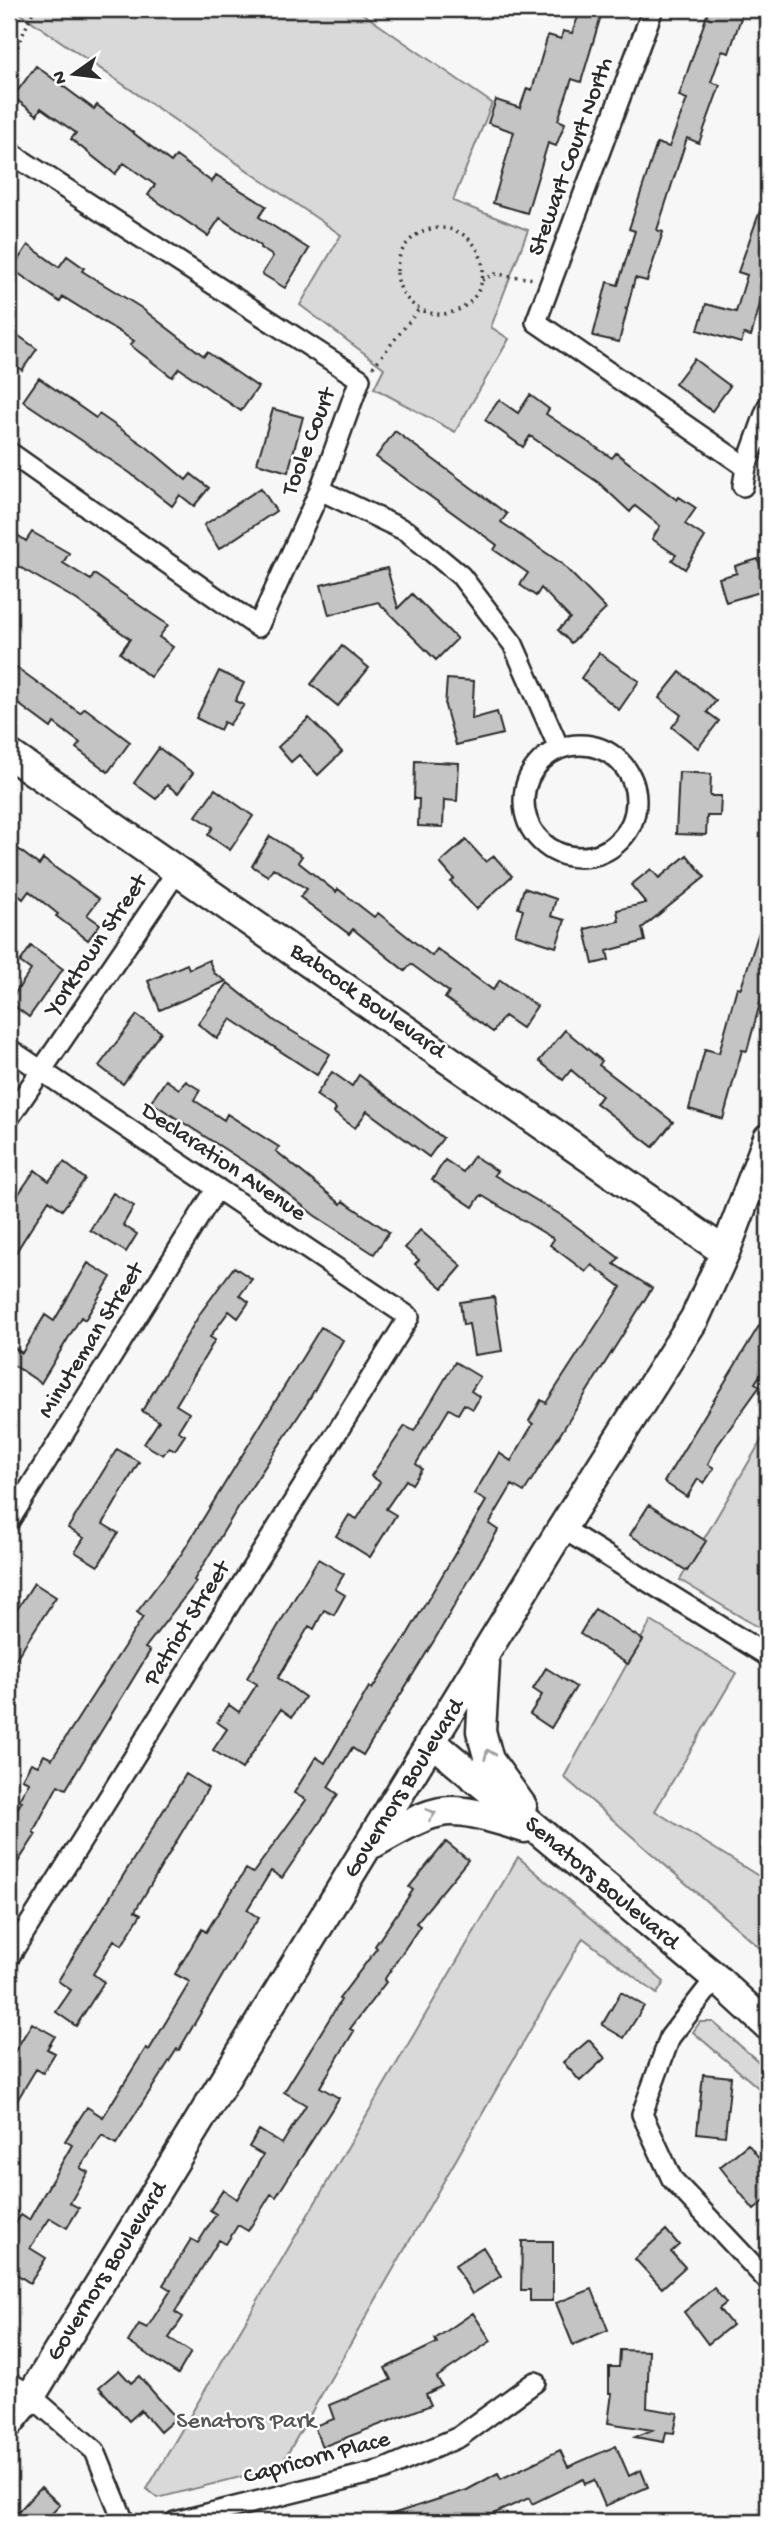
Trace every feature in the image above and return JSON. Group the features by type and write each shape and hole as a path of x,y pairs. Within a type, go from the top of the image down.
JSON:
{"main road":[{"name":"Babcock Boulevard","path":"9,754 725,1252"},
{"name":"Governors Boulevard","path":"9,2424 20,2389 371,1845 562,1528 695,1318 725,1252 768,1138"},
{"path":"485,1658 481,1731 489,1760 508,1783 538,1832"},
{"name":"Senators Boulevard","path":"433,1743 716,1978 768,2026"},
{"path":"371,1845 434,1812 456,1809 480,1812 538,1832"}],"street":[{"name":"Stewart Court North","path":"653,9 536,322 746,467"},
{"name":"Toole Court","path":"9,152 360,379 320,490 258,626 9,452"},
{"path":"743,486 746,467 768,406"},
{"path":"320,490 408,532 461,576 513,643 559,748"},
{"path":"578,744 606,752 628,771 635,790 636,809 630,828 618,844 601,854 584,858 558,853 536,838 527,822 523,805 525,787 532,771 544,757 559,748 578,744"},
{"name":"Yorktown Street","path":"9,1118 178,870"},
{"name":"Declaration Avenue","path":"9,1049 409,1317"},
{"name":"Minuteman Street","path":"9,1521 217,1188"},
{"name":"Patriot Street","path":"9,1957 409,1317"},
{"path":"562,1528 768,1656"},
{"path":"716,1978 670,2037 642,2114 672,2179 768,2281"},
{"name":"Capricorn Place","path":"175,2522 383,2470 459,2437 535,2382"},
{"path":"20,2389 95,2451 124,2522"}],"path":[{"path":"9,66 34,9"},
{"path":"439,228 458,232 474,243 483,262 482,280 474,298 461,309 436,314 419,309 401,289 398,262 403,248 424,231 439,228"},
{"path":"482,280 495,274 552,281"},
{"path":"360,379 386,355 419,309"}],"green space":[{"path":"14,9 356,9 492,103 453,201 528,230 491,327 509,339 455,432 374,388 384,368 300,305 341,235"},
{"path":"768,1429 768,1617 761,1629 680,1580"},
{"path":"651,1621 736,1673 655,1811 768,1882 768,1955 564,1777"},
{"name":"Senators Park","path":"518,1857 664,1982 657,1994 583,1938 280,2467 158,2498 147,2489"},
{"path":"700,2022 713,2022 768,2070 768,2096 693,2032"}],"building":[{"path":"581,9 603,9 581,82 572,79 558,120 565,123 556,146 548,143 527,213 493,203 514,132 488,123 496,100 520,108 527,88 532,90 548,35 561,39 563,31 572,33"},
{"path":"709,9 743,12 729,53 722,51 711,82 720,85 699,143 687,138 657,230 663,232 647,281 635,278 627,309 625,308 627,310 619,342 593,336 607,282 618,285 635,231 629,229 657,143 669,147 687,99 679,96"},
{"path":"36,66 94,109 97,105 171,162 176,156 212,182 216,175 266,206 259,217 309,249 285,288 262,274 273,256 260,248 261,246 220,218 208,236 148,195 155,185 124,163 115,174 71,139 76,133 41,108 37,115 13,97"},
{"path":"766,194 768,277 751,336 744,334 741,343 698,330 706,304 736,312 747,275 738,272"},
{"path":"28,245 59,267 67,256 84,268 82,271 140,307 204,356 207,352 258,387 241,411 179,368 172,377 130,345 134,341 63,297 60,302 12,269"},
{"path":"9,329 37,349 22,370 9,361"},
{"path":"694,359 730,386 712,411 675,384"},
{"path":"39,378 96,418 99,414 148,448 186,480 191,474 209,488 194,506 180,495 172,506 130,473 23,401"},
{"path":"530,395 549,409 546,414 612,458 616,453 677,500 679,497 696,508 685,524 705,537 685,569 672,560 676,555 652,539 660,526 635,506 630,512 599,483 530,436 523,447 485,420 499,400 518,413"},
{"path":"273,409 303,417 288,472 257,463"},
{"path":"395,431 507,514 501,522 561,563 606,609 571,643 558,630 570,618 541,588 536,596 520,585 528,573 494,550 497,545 376,457"},
{"path":"261,488 276,511 219,549 204,525"},
{"path":"9,529 26,541 32,532 69,553 63,563 91,580 94,574 168,625 159,637 173,647 150,677 120,653 130,639 77,600 9,561"},
{"path":"758,559 767,590 726,602 719,578 737,573 735,566"},
{"path":"387,568 398,608 412,594 457,639 436,660 378,602 329,615 321,585"},
{"path":"342,646 369,668 338,706 311,684"},
{"path":"599,653 639,681 619,710 581,678"},
{"path":"9,662 80,713 85,708 130,742 108,772 76,748 80,743 54,723 51,728 9,697"},
{"path":"219,671 244,683 235,701 244,705 229,725 224,722 220,730 196,718"},
{"path":"680,672 716,701 707,712 719,721 698,748 672,727 681,715 659,698"},
{"path":"447,679 474,681 472,719 497,712 503,734 456,745 445,706"},
{"path":"309,718 342,752 318,775 299,755 291,762 278,747"},
{"path":"159,748 193,773 178,793 167,785 156,799 134,783"},
{"path":"415,761 459,763 457,801 444,800 443,827 418,826 419,799 414,799"},
{"path":"679,772 711,774 710,796 721,796 720,816 707,816 706,835 676,834"},
{"path":"215,789 253,816 230,850 208,835 213,827 196,816"},
{"path":"270,836 302,856 298,862 336,892 338,889 374,917 378,913 432,956 437,949 493,990 500,980 537,1006 522,1028 504,1016 493,1032 445,998 449,992 411,964 405,971 353,929 349,934 300,897 307,889 273,868 268,876 252,866"},
{"path":"466,840 486,862 494,856 512,876 476,909 451,882 454,879 440,863"},
{"path":"9,842 39,865 43,859 99,899 87,915 100,924 88,940 29,891 23,899 12,890 17,884 9,878"},
{"path":"687,855 705,877 642,928 645,941 607,951 609,960 593,964 585,929 619,921 617,910 646,903 631,885 651,869 659,878"},
{"path":"524,888 556,899 551,916 565,920 556,947 515,934 523,910 518,908"},
{"path":"765,913 768,913 768,986 765,985 747,1051 742,1050 723,1119 689,1109 705,1049 719,1053 737,987 741,988"},
{"path":"31,946 63,969 29,1017 9,1002 31,970 20,962"},
{"path":"209,960 214,973 226,981 160,1010 148,981 187,964 189,969"},
{"path":"228,983 275,1021 330,1054 317,1075 231,1019 217,1039 198,1024"},
{"path":"137,1015 161,1032 123,1084 99,1066"},
{"path":"565,1030 602,1061 599,1065 673,1122 653,1147 596,1103 602,1096 571,1070 563,1080 539,1061"},
{"path":"332,1072 352,1086 359,1075 443,1138 429,1157 367,1111 355,1128 334,1113 336,1109 316,1095"},
{"path":"166,1080 179,1089 186,1081 200,1090 194,1100 224,1120 227,1114 279,1147 276,1151 341,1204 343,1201 389,1232 374,1254 314,1215 262,1173 151,1102"},
{"path":"474,1156 497,1171 494,1175 561,1215 619,1258 614,1264 652,1288 524,1492 512,1485 489,1524 498,1530 435,1639 363,1755 352,1748 328,1787 338,1794 326,1813 282,1878 271,1871 247,1910 259,1918 245,1937 179,2050 177,2049 116,2144 102,2135 80,2168 88,2172 70,2203 79,2208 67,2228 50,2218 30,2248 46,2258 30,2283 9,2269 9,2234 21,2215 29,2220 72,2145 65,2141 87,2107 103,2117 146,2048 149,2050 190,1982 175,1974 202,1929 206,1932 246,1869 253,1873 306,1800 294,1793 316,1757 325,1763 369,1687 372,1689 407,1635 486,1501 474,1494 499,1453 511,1461 533,1424 529,1421 541,1400 546,1403 621,1287 592,1265 586,1272 550,1245 554,1239 481,1195 473,1207 432,1180 445,1160 463,1172"},
{"path":"64,1162 85,1179 62,1210 49,1200 9,1263 9,1208 35,1170 49,1181"},
{"path":"113,1193 134,1206 123,1225 137,1234 126,1252 90,1230"},
{"path":"420,1230 462,1266 443,1288 415,1264 419,1260 405,1248"},
{"path":"88,1263 111,1277 85,1320 81,1317 41,1383 9,1362 9,1344 22,1353 45,1315 54,1321"},
{"path":"234,1267 252,1279 240,1295 249,1302 238,1318 229,1311 210,1337 215,1340 176,1405 189,1413 178,1431 185,1435 175,1450 169,1447 163,1455 144,1444 159,1421 142,1411 201,1312"},
{"path":"494,1297 502,1351 474,1355 469,1324 463,1325 460,1302"},
{"path":"768,1311 768,1363 755,1383 760,1386 717,1446 708,1464 714,1468 704,1483 698,1479 687,1497 664,1482"},
{"path":"321,1327 343,1340 307,1403 194,1580 196,1582 145,1648 150,1651 66,1789 58,1785 33,1832 36,1834 9,1876 9,1822 22,1801 19,1800 29,1782 22,1779 31,1763 38,1766 44,1755 52,1759 143,1617 137,1612 182,1553"},
{"path":"455,1362 480,1377 471,1391 480,1397 473,1409 464,1404 458,1414 449,1409 416,1464 422,1469 412,1484 406,1480 386,1509 396,1515 370,1557 336,1536 349,1515 357,1519 380,1482 371,1476 405,1426 414,1431"},
{"path":"117,1449 139,1462 103,1524 118,1533 98,1566 75,1552 84,1538 68,1528"},
{"path":"649,1505 706,1541 687,1571 630,1535"},
{"path":"318,1559 344,1574 335,1589 345,1595 334,1615 324,1610 314,1629 309,1626 278,1678 305,1697 292,1717 281,1709 242,1769 213,1750 227,1729 217,1722 229,1705 239,1712 257,1684 247,1678"},
{"path":"34,1583 56,1597 9,1669 9,1622"},
{"path":"595,1609 643,1640 628,1664 580,1634"},
{"path":"546,1668 576,1687 551,1728 530,1714 542,1695 533,1689"},
{"path":"186,1774 208,1788 135,1911 141,1914 122,1945 114,1940 93,1974 104,1982 76,2026 56,2012 71,1990 58,1981"},
{"path":"446,1842 468,1860 416,1923 420,1926 384,1980 386,1982 350,2029 354,2031 320,2087 339,2098 276,2197 271,2194 248,2231 238,2225 226,2244 219,2240 175,2312 183,2317 169,2338 191,2352 178,2374 128,2342 139,2324 147,2328 171,2290 163,2285 191,2239 198,2243 216,2214 210,2210 223,2190 237,2199 263,2155 249,2147 259,2130 282,2144 306,2105 284,2092 341,2000 339,1999 377,1948 375,1946 413,1890 409,1887"},
{"path":"621,1992 644,2006 624,2038 602,2025"},
{"path":"32,2023 55,2036 47,2049 55,2053 43,2073 36,2069 9,2114 9,2061"},
{"path":"589,2040 605,2058 580,2081 563,2062"},
{"path":"703,2074 731,2077 725,2136 697,2133"},
{"path":"748,2144 768,2169 768,2198 754,2210 720,2167"},
{"path":"666,2230 679,2245 671,2252 685,2267 662,2288 635,2259"},
{"path":"522,2241 553,2241 553,2301 530,2301 530,2290 521,2290"},
{"path":"483,2247 501,2276 472,2294 455,2265"},
{"path":"714,2288 726,2303 719,2309 732,2325 708,2344 684,2312"},
{"path":"592,2289 608,2330 573,2345 556,2303"},
{"path":"473,2313 491,2341 437,2377 442,2386 426,2394 431,2405 322,2447 314,2426 334,2419 329,2405 391,2380 385,2368 437,2343 435,2339"},
{"path":"620,2350 649,2351 647,2408 678,2413 674,2433 666,2432 664,2442 635,2437 652,2430 608,2423 612,2393 609,2393 609,2367 619,2367"},
{"path":"119,2370 131,2383 139,2376 176,2418 160,2432 141,2410 129,2421 99,2387"},
{"path":"616,2446 629,2476 641,2470 648,2487 605,2506 594,2480 585,2484 583,2479 532,2504 529,2498 475,2522 384,2522 383,2517 467,2490 498,2473 501,2479 560,2450 568,2467"},
{"path":"41,2487 60,2505 44,2522 9,2522"}]}
